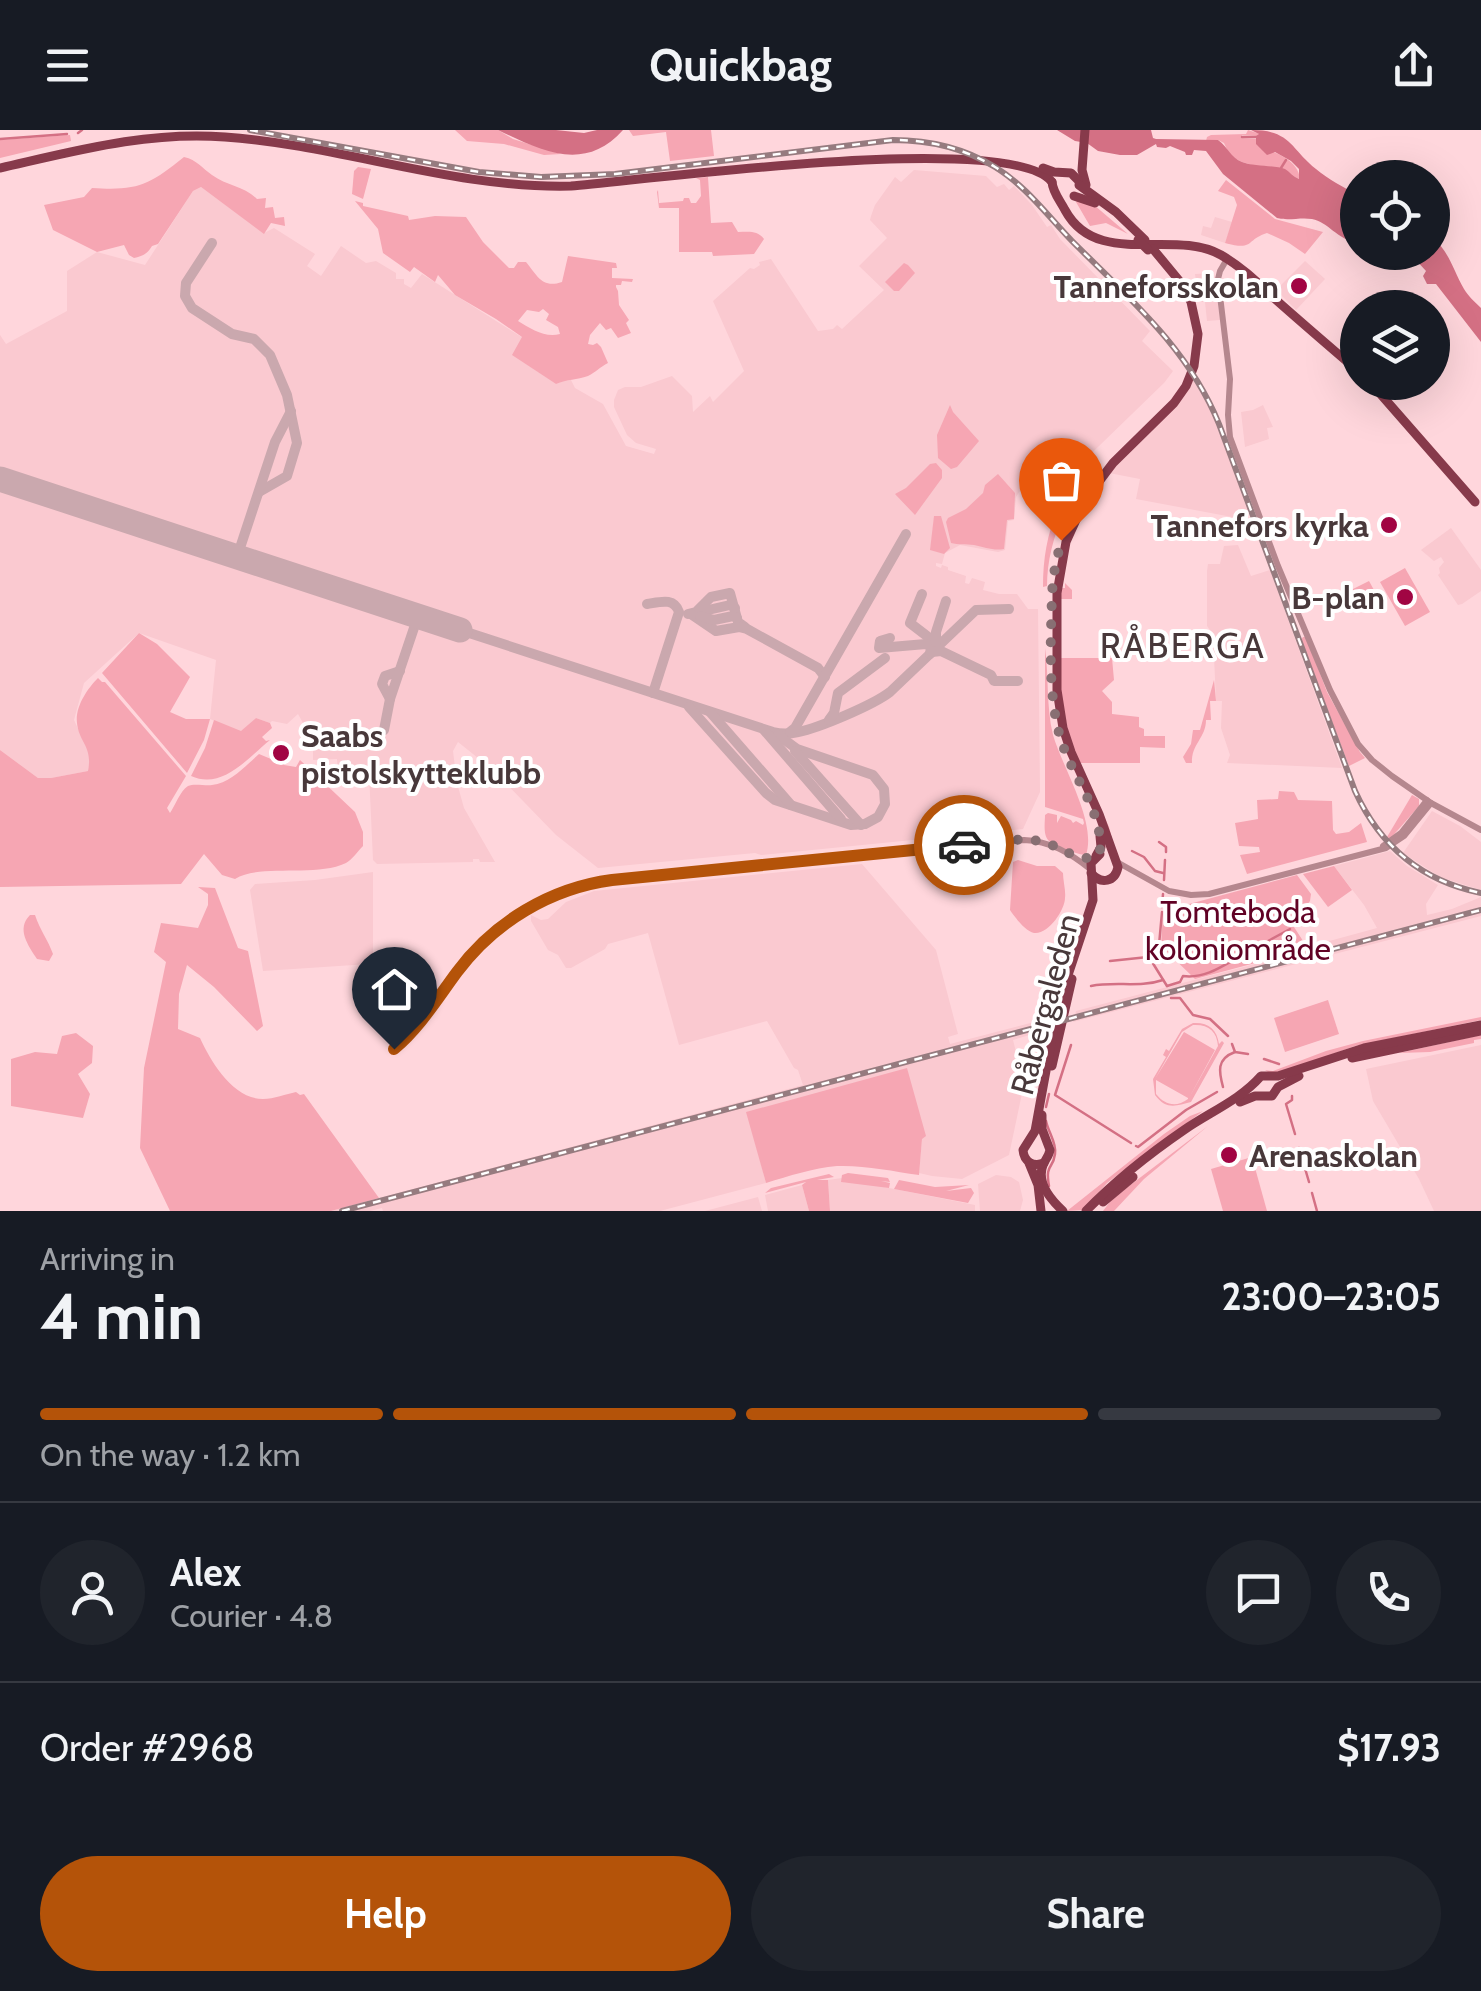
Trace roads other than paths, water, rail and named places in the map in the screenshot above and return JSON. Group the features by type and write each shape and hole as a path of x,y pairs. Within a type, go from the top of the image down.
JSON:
{"main road":[{"path":"1066,211 1079,183 1083,130"},
{"path":"0,168 153,137 224,137 455,177 554,186 868,159 931,158 1016,166 1046,176 1070,219 1107,242 1212,250 1247,273 1340,355"},
{"path":"1052,182 1074,164 1080,148"},
{"path":"1056,195 1088,199 1146,245 1177,287 1189,312 1192,342 1188,364 1169,400 1109,461 1080,498 1061,540 1052,583 1052,690 1056,718 1066,754 1097,823 1101,844 1091,872 1099,880 1110,879 1117,871 1099,814 1063,728 1058,690 1056,593 1074,521 1113,463 1174,403 1189,379 1198,342 1194,311 1182,284 1146,245 1102,201 1083,179 1080,148"},
{"path":"693,174 896,152 1003,158 1064,172 1102,201"},
{"path":"1386,400 1478,506"},
{"path":"1095,857 1105,854 1115,860"},
{"name":"Råbergaleden","path":"1032,1138 1058,1004 1093,900 1091,872"},
{"name":"Råbergaleden","path":"1048,1143 1042,1128 1042,1111 1067,999 1101,893 1110,879"},
{"path":"1086,1211 1104,1192 1180,1134 1245,1094 1264,1075 1276,1082 1362,1055 1481,1028"},
{"path":"1094,1211 1188,1135 1243,1100 1272,1096 1276,1082"},
{"path":"1256,1084 1260,1096"},
{"path":"1032,1138 1048,1143 1050,1154 1042,1172 1046,1192 1063,1211 1045,1211 1023,1150 1032,1138"},
{"path":"1030,1163 1044,1163"}],"street":[{"path":"1227,259 1218,286 1230,379 1229,431 1239,465 1330,690 1364,752 1429,802 1481,830"},
{"path":"1115,860 1169,891 1200,896 1386,848 1396,843 1429,802"},
{"path":"394,1049 419,1024 468,958 494,933 534,906 584,886 612,880 1018,840 1046,843 1080,858 1095,857"},
{"path":"1072,856 1091,872"},
{"path":"1110,879 1130,873 1144,877"}],"waterway":[{"path":"78,133 82,130"},
{"path":"0,139 67,134"},
{"path":"1242,137 1256,137"},
{"path":"1281,168 1286,160"},
{"path":"1159,842 1166,852"},
{"path":"1132,851 1163,873"},
{"path":"1164,880 1165,860"},
{"path":"1162,907 1163,894"},
{"path":"1162,912 1159,945 1149,957 1167,986"},
{"path":"1246,953 1290,929"},
{"path":"1167,986 1180,982 1183,976 1215,970 1244,954"},
{"path":"1110,961 1148,957"},
{"path":"1091,986 1163,980"},
{"path":"1171,998 1180,998 1193,1015 1210,1019 1228,1036"},
{"path":"1232,1044 1235,1052 1248,1054"},
{"path":"1071,1045 1055,1095 1131,1143"},
{"path":"1223,1087 1222,1062 1235,1052"},
{"path":"1264,1059 1279,1064"},
{"path":"1136,1146 1217,1092"},
{"path":"1046,1107 1049,1094"},
{"path":"1292,1096 1286,1104 1295,1134"},
{"path":"1046,1121 1055,1150 1049,1186"},
{"path":"1299,1148 1309,1182"},
{"path":"1312,1193 1317,1211"}],"railway":[{"path":"250,130 479,172 541,177 615,174 893,140 946,146 995,167 1026,192 1155,325 1206,397 1365,811 1405,858 1440,880 1481,893"},
{"path":"342,1211 1481,910"}],"place":[{"name":"Tanneforsskolan","path":"1299,286"},
{"name":"Tannefors kyrka","path":"1389,525"},
{"name":"B-plan","path":"1405,597"},
{"name":"Saabs pistolskytteklubb","path":"281,753"},
{"name":"Arenaskolan","path":"1229,1155"}],"district":[{"name":"RÅBERGA","path":"1183,645"}],"park label":[{"name":"Tomteboda koloniområde","path":"1238,930"}]}
